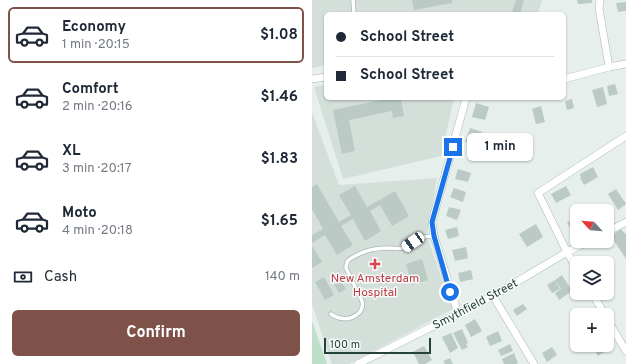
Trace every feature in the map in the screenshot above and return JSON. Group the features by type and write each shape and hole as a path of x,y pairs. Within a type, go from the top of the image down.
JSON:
{"street":[{"path":"600,0 599,8 609,67"},
{"path":"566,78 626,64"},
{"path":"312,79 324,77"},
{"path":"458,314 442,267 432,222 465,100"},
{"path":"570,257 538,193 626,136"},
{"path":"614,228 626,222"},
{"name":"Smythfield Street","path":"358,364 493,296 575,248"},
{"path":"493,296 534,364"},
{"path":"614,331 626,351"}],"lane":[{"path":"353,0 354,12"},
{"path":"331,314 338,318 346,319 359,314 362,309 362,301 346,268 346,264 350,259 365,250 377,248 400,249 406,247 421,237 434,236"}],"shaded area":[{"path":"312,0 542,0 539,12 324,12 324,65 312,68"},
{"path":"324,85 324,100 454,100 441,156 343,179 314,87"},
{"name":"New Amsterdam Hospital","path":"312,112 339,185 437,178 427,237 453,309 349,364 332,364 312,304"}],"green space":[{"path":"312,321 327,364 312,364"}],"building":[{"path":"412,0 452,0 452,3 414,10"},
{"path":"516,0 524,0 521,12 512,12"},
{"path":"577,0 592,0 592,3 578,4"},
{"path":"626,2 626,11 618,12 616,3"},
{"path":"615,84 618,94 609,96 607,86"},
{"path":"603,87 607,104 597,107 592,90"},
{"path":"572,99 574,108 567,110 565,101"},
{"path":"381,100 401,100 404,116 393,118 392,111 349,120 355,151 342,154 333,110"},
{"path":"476,103 489,107 485,120 472,117"},
{"path":"541,106 545,122 536,124 532,109"},
{"path":"470,128 482,132 478,146 465,142"},
{"path":"593,167 598,177 584,185 580,178 580,174"},
{"path":"458,169 471,173 468,182 455,179"},
{"path":"317,184 339,222 351,215 339,195 355,186 367,207 395,191 409,216 392,226 380,205 370,211 381,231 365,241 353,219 341,226 353,245 337,255 325,235 312,243 312,235 323,229 312,209 312,187"},
{"path":"566,186 571,195 556,203 551,194"},
{"path":"454,188 466,192 463,202 450,197"},
{"path":"616,189 626,204 618,210 608,194"},
{"path":"449,207 461,210 457,220 446,216"},
{"path":"536,224 543,237 527,247 519,234"},
{"path":"457,227 459,236 448,239 445,230"},
{"path":"621,229 625,234 626,233 626,259 614,241 614,234"},
{"path":"312,246 322,262 312,268"},
{"path":"466,247 468,258 455,261 452,250"},
{"path":"422,259 428,280 412,285 406,264"},
{"path":"471,270 473,279 460,282 458,273"},
{"path":"562,275 570,288 570,292 559,300 555,293 561,289 555,280"},
{"path":"324,277 334,295 325,300 315,282"},
{"path":"555,280 560,289 552,293 547,285"},
{"path":"341,281 346,289 339,293 334,285"},
{"path":"523,304 527,309 517,316 513,310"},
{"path":"475,319 482,331 471,337 465,325"},
{"path":"462,329 468,343 466,344 468,347 462,350 453,333"},
{"path":"498,331 502,341 490,346 486,337"},
{"path":"451,333 458,348 450,353 442,337"},
{"path":"510,344 513,351 501,356 498,350"},
{"path":"424,346 432,360 425,364 419,364 413,352"},
{"path":"552,347 557,355 547,362 542,353"},
{"path":"596,352 604,352 598,356"},
{"path":"514,353 518,363 504,364 502,359"},
{"path":"450,358 453,364 445,364 443,361"}],"place":[{"name":"New Amsterdam Hospital","path":"375,264"}],"route":[{"path":"450,292 434,236 432,222 453,147"}]}
